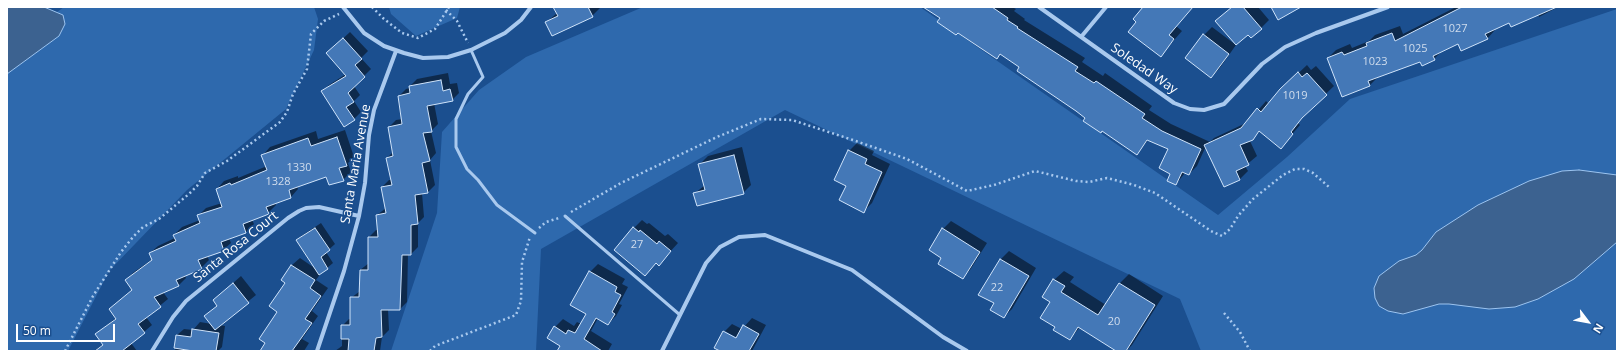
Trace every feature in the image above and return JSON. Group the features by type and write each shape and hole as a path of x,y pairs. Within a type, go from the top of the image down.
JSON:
{"street":[{"path":"344,9 364,33 384,46 396,51 423,58 448,57 471,50 505,33 521,20 531,7"},
{"name":"Soledad Way","path":"1039,7 1174,104 1190,109 1204,110 1224,104 1262,64 1285,47 1316,33 1388,7"},
{"path":"1081,37 1106,7"},
{"name":"Santa Maria Avenue","path":"317,351 344,271 359,216 365,183 372,117 377,98 396,51"},
{"name":"Santa Rosa Court","path":"152,351 173,317 186,301 299,211 306,208 319,207 359,216"},
{"path":"662,351 706,263 720,247 740,237 765,235 852,270 943,337 967,351"}],"lane":[{"path":"471,50 484,77 468,94 456,119 456,147 467,169 497,205 535,233"},
{"path":"565,216 680,315"}],"path":[{"path":"372,7 384,19 402,33 418,38 435,29 447,8 457,21 471,50"},
{"path":"65,351 97,290 121,252 133,238 143,228 159,219 189,194 197,186 205,173 227,161 280,122 287,112 293,94 307,69 311,34 324,21 344,9"},
{"path":"430,351 435,346 516,315 521,301 522,262 529,238 546,222 565,216 621,183 717,137 761,119 792,120 854,140 906,159 967,191 994,185 1035,171 1076,181 1089,182 1107,178 1134,185 1155,193 1211,231 1222,236 1230,229 1238,216 1253,199 1283,175 1295,169 1304,169 1313,173 1329,187"},
{"path":"1224,313 1240,332 1250,351"}],"shaded area":[{"path":"7,7 44,7 63,15 65,24 59,36 7,74"},
{"path":"64,7 314,7 318,19 314,50 286,109 187,190 109,271 68,351 7,351 7,74 59,36 63,15 57,12"},
{"path":"389,7 460,7 457,18 416,36 391,14"},
{"path":"643,7 920,7 1218,215 1287,157 1350,99 1617,9 1617,351 1201,351 1180,299 785,110 541,249 536,351 391,351 437,213 442,132 479,90 526,57"},
{"path":"1579,170 1617,175 1617,242 1574,279 1538,299 1515,307 1489,309 1439,304 1403,314 1388,311 1379,306 1375,298 1374,288 1379,276 1399,261 1416,255 1422,250 1436,232 1478,205 1529,181 1562,171"}],"building":[{"path":"553,7 588,7 593,17 552,36 545,22 558,16"},
{"path":"923,7 992,7 1008,18 1007,20 1018,27 1017,28 1078,67 1075,71 1094,83 1096,81 1145,114 1142,118 1162,131 1201,149 1189,175 1182,172 1176,185 1167,181 1170,174 1159,168 1168,149 1147,140 1137,155 1102,131 1101,133 1083,121 1085,118 1076,111 1017,71 1019,67 1000,54 997,59 958,33 956,35 937,22 940,18"},
{"path":"1143,7 1193,7 1169,35 1174,39 1161,57 1128,32 1136,22 1133,19"},
{"path":"1232,7 1243,7 1262,29 1251,38 1248,35 1236,45 1215,21"},
{"path":"1271,7 1301,7 1278,20"},
{"path":"1462,7 1557,7 1511,27 1509,23 1485,34 1488,39 1461,51 1458,44 1433,56 1435,60 1422,66 1420,62 1368,81 1370,86 1342,97 1327,58 1342,52 1344,55 1367,46 1366,43 1392,33 1395,41"},
{"path":"1203,34 1229,54 1211,78 1185,58"},
{"path":"343,38 362,59 355,65 365,77 348,93 354,102 346,107 355,120 344,127 321,91 346,76 326,53"},
{"path":"1298,72 1302,77 1307,73 1327,95 1302,118 1291,132 1293,134 1281,149 1259,131 1253,140 1240,145 1249,165 1236,171 1240,180 1224,187 1204,145 1241,128 1257,108 1261,112 1280,89"},
{"path":"441,80 443,91 450,89 453,101 427,106 432,132 423,133 430,161 422,163 428,193 415,195 418,224 411,225 411,255 402,255 400,310 381,310 382,337 376,338 374,351 348,351 349,339 341,339 341,325 350,325 350,297 359,297 360,270 368,270 368,237 378,237 376,215 386,213 381,187 392,185 386,158 393,156 388,127 402,124 398,96 410,93 409,86"},
{"path":"337,137 347,166 339,168 344,181 329,185 326,177 289,190 291,198 266,207 269,214 243,224 246,233 221,242 224,251 198,260 202,269 176,280 179,286 154,297 161,307 138,324 145,333 122,351 95,351 103,345 95,334 116,319 109,309 132,290 125,280 152,260 149,253 176,241 173,235 200,223 197,215 222,207 216,189 230,183 231,185 267,170 261,155 308,138 311,146"},
{"path":"848,150 867,159 865,164 882,172 864,213 839,200 846,186 834,180"},
{"path":"734,155 744,194 697,206 693,193 705,190 698,164"},
{"path":"633,227 639,232 640,230 657,244 659,241 671,251 659,266 656,263 645,276 614,250"},
{"path":"315,228 330,250 321,257 328,269 319,275 296,240"},
{"path":"942,228 980,252 963,279 938,264 941,258 929,250"},
{"path":"1000,259 1029,276 1004,318 990,310 994,303 978,295"},
{"path":"291,265 315,280 310,288 321,296 305,319 312,323 292,351 260,351 265,343 259,339 277,312 269,306 285,283 281,280"},
{"path":"589,271 617,287 615,292 621,295 612,312 615,314 608,325 596,318 584,339 602,351 557,351 560,346 547,338 554,326 566,334 568,330 575,333 586,314 570,305"},
{"path":"1053,279 1065,286 1061,292 1098,315 1119,283 1155,305 1126,351 1116,351 1078,327 1070,340 1053,330 1055,327 1040,318 1050,302 1042,297"},
{"path":"233,283 249,303 215,330 204,316 217,306 213,300"},
{"path":"743,325 759,334 749,351 720,351 714,348 723,331 736,338"},
{"path":"192,329 219,333 216,351 193,351 174,348 176,335 191,337"}]}
